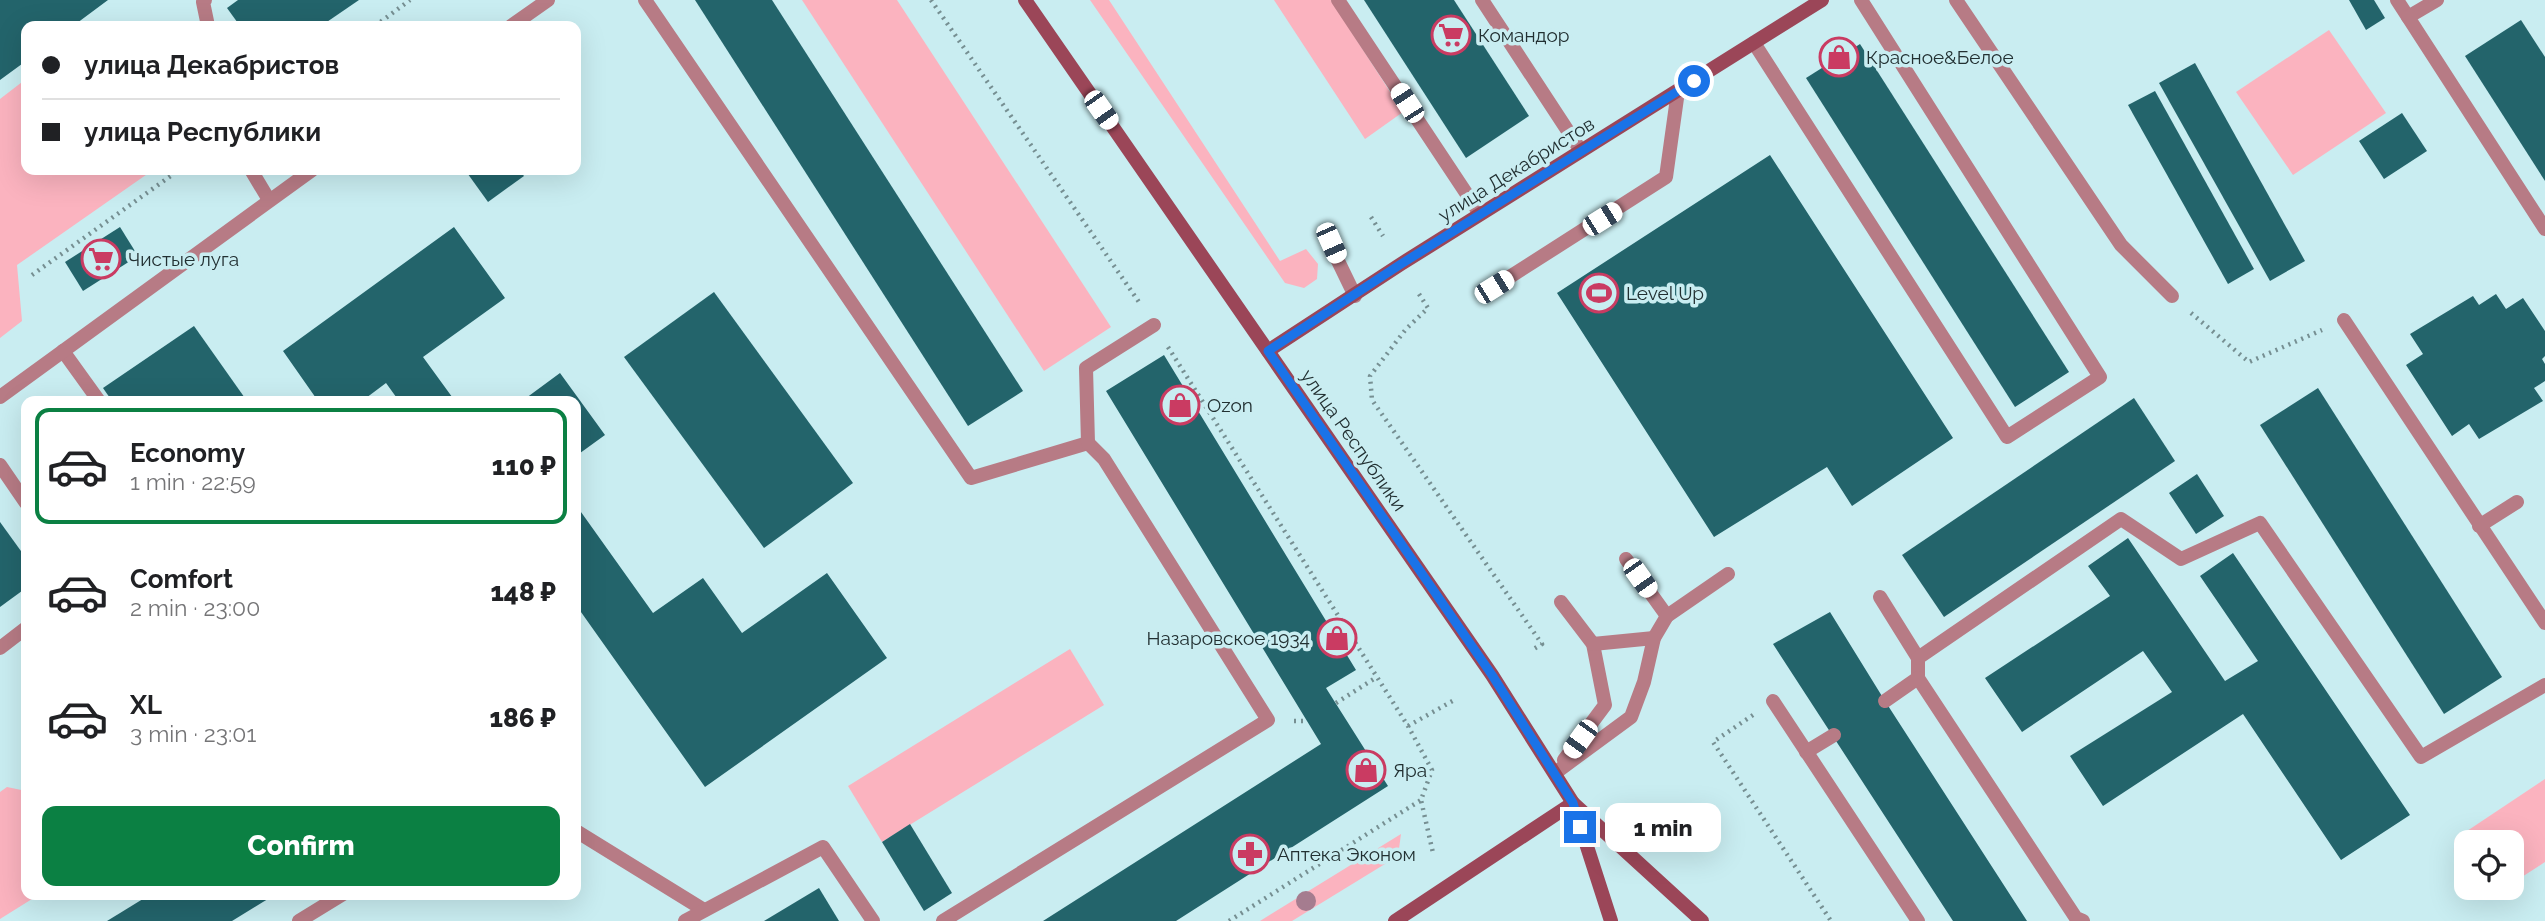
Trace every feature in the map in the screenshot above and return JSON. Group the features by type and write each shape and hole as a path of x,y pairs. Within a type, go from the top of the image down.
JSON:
{"main road":[{"name":"улица Республики","path":"1026,0 1492,675 1555,773 1573,803 1611,921"},
{"name":"улица Декабристов","path":"1268,351 1822,0"},
{"name":"улица Республики","path":"1573,803 1702,921"},
{"path":"1395,921 1573,803"}],"street":[{"path":"205,0 203,2 207,21"},
{"path":"518,21 548,0"},
{"path":"645,0 971,478 1088,443"},
{"path":"1338,0 1480,215"},
{"path":"1482,0 1581,151"},
{"path":"1754,43 2007,437 2101,377 1861,0"},
{"path":"1956,0 2121,245 2172,296"},
{"path":"2397,0 2545,229"},
{"path":"2409,18 2437,0"},
{"path":"1494,287 1666,177 1678,90"},
{"path":"254,175 269,200"},
{"path":"0,397 305,175"},
{"path":"1324,232 1355,296"},
{"path":"2344,320 2545,623"},
{"path":"943,921 1268,720 1104,459 1088,443 1086,368 1154,325"},
{"path":"63,351 95,396"},
{"path":"0,465 21,496"},
{"path":"2479,526 2517,502"},
{"path":"1918,658 2121,519 2181,559 2260,523 2421,757 2545,685"},
{"path":"1626,559 1667,617"},
{"path":"1555,773 1631,717 1644,682 1654,638 1667,617 1728,574"},
{"path":"1880,597 1918,658 1917,678 2076,918 2083,921"},
{"path":"1555,773 1605,705 1593,644 1561,602"},
{"path":"0,648 21,632"},
{"path":"1593,644 1654,638"},
{"path":"1885,701 1917,678"},
{"path":"1773,701 1918,921"},
{"path":"1806,752 1834,735"},
{"path":"581,834 704,910"},
{"path":"684,921 823,848 873,921"},
{"path":"299,921 333,900"}],"path":[{"path":"382,21 411,0"},
{"path":"930,0 1154,325 1408,726 1432,770 1421,800 1433,853"},
{"path":"32,275 172,175"},
{"path":"1371,217 1383,236"},
{"path":"1419,294 1428,308 1406,329 1370,376 1372,400 1542,643 1532,650"},
{"path":"2172,296 2249,362 2344,320"},
{"path":"1336,704 1377,677"},
{"path":"1408,726 1455,699"},
{"path":"1773,701 1713,742 1831,921"},
{"path":"1229,921 1421,800"}],"shaded area":[{"path":"802,0 897,0 1111,327 1044,371"},
{"path":"1090,0 1109,0 1280,261 1306,249 1318,264 1317,279 1304,288 1285,283"},
{"path":"1274,0 1331,0 1403,112 1365,139"},
{"path":"2329,30 2386,113 2293,175 2236,92"},
{"path":"21,83 21,175 146,175 17,265 22,321 0,338 0,99"},
{"path":"1070,649 1104,705 882,842 848,786"},
{"path":"2545,779 2545,862 2524,876 2524,830 2468,830"},
{"path":"7,787 21,790 21,900 30,900 0,919 0,792"},
{"path":"1401,834 1398,856 1292,921 1260,921"}],"building":[{"path":"0,0 108,0 80,21 21,21 21,65 0,80"},
{"path":"238,0 359,0 328,21 236,21 227,8"},
{"path":"695,0 772,0 1023,391 968,426"},
{"path":"1364,0 1454,0 1529,116 1466,158"},
{"path":"2349,0 2374,0 2385,18 2366,30"},
{"path":"2521,20 2545,57 2545,181 2465,56"},
{"path":"1860,44 2069,372 2015,407 1806,78"},
{"path":"2195,63 2305,261 2270,281 2159,83"},
{"path":"2155,91 2254,269 2228,284 2128,105"},
{"path":"2402,113 2427,151 2384,179 2359,141"},
{"path":"1770,155 1953,438 1852,506 1827,467 1714,537 1557,293"},
{"path":"469,175 524,176 488,202"},
{"name":"Чистые луга","path":"120,227 138,256 83,291 65,262"},
{"path":"454,227 505,298 423,357 451,396 395,396 386,383 369,396 314,396 283,351"},
{"path":"714,292 853,483 764,548 624,357"},
{"path":"2496,294 2506,309 2523,298 2545,331 2545,356 2542,359 2545,364 2545,381 2534,388 2543,401 2479,439 2469,424 2452,436 2406,365 2423,354 2410,334 2473,296 2479,305"},
{"path":"194,326 243,396 109,396 103,388"},
{"path":"1164,355 1356,670 1326,688 1388,786 1176,921 1043,921 1321,744 1106,391"},
{"path":"560,373 577,396 529,396"},
{"path":"2318,388 2502,677 2444,714 2260,425"},
{"path":"2134,398 2175,461 1944,617 1902,555"},
{"path":"581,402 605,435 581,452"},
{"path":"2197,474 2224,516 2196,534 2169,493"},
{"path":"581,512 653,613 703,578 742,633 827,573 887,658 705,787 581,612"},
{"path":"0,522 21,551 21,592 0,607"},
{"path":"2128,538 2225,681 2258,661 2200,576 2233,553 2410,815 2341,860 2243,714 2103,806 2070,756 2172,692 2143,651 2022,732 1985,678 2110,596 2088,566"},
{"path":"1830,612 2027,921 1953,921 1773,644"},
{"path":"910,824 952,893 924,911 882,842"},
{"path":"819,888 839,921 764,921"},
{"path":"141,900 266,900 232,921 107,921"}],"place":[{"name":"Командор","path":"1451,35"},
{"name":"Красное&Белое","path":"1839,57"},
{"name":"Чистые луга","path":"101,259"},
{"name":"Level Up","path":"1599,293"},
{"name":"Ozon","path":"1180,405"},
{"name":"Назаровское 1934","path":"1337,638"},
{"name":"Яра","path":"1366,770"},
{"name":"Аптека Эконом","path":"1250,854"}],"route":[{"path":"1580,827 1573,803 1492,675 1268,351 1401,264 1694,81"}]}
